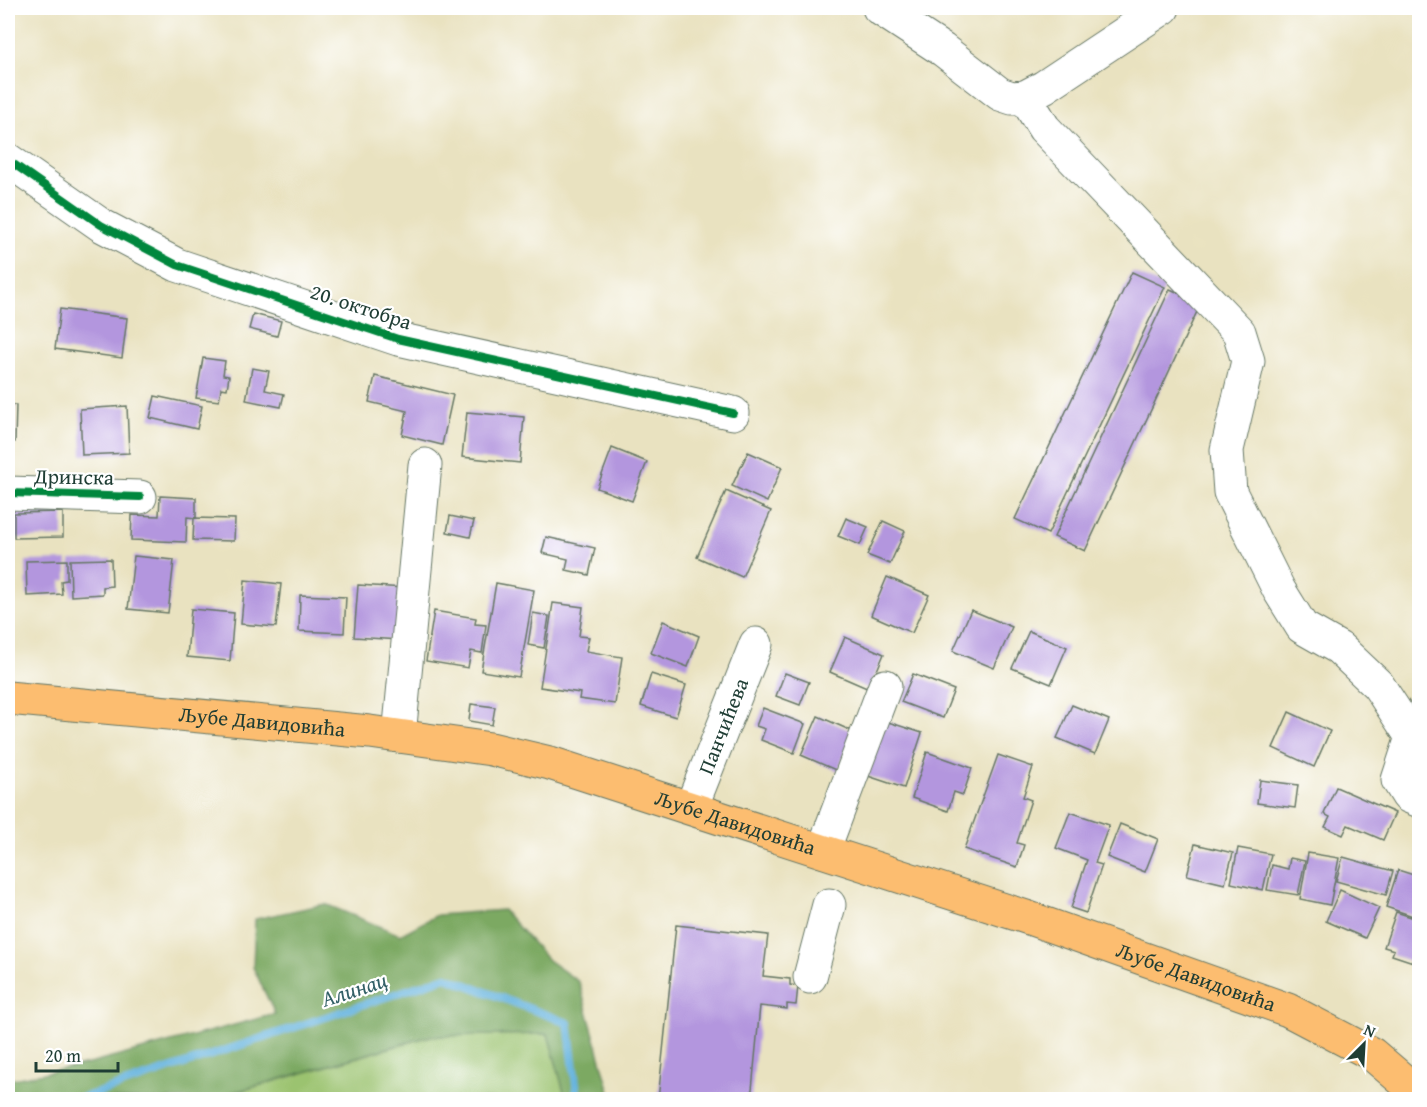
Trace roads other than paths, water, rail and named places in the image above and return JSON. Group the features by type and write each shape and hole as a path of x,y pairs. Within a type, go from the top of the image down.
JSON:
{"main road":[{"name":"Љубе Давидовића","path":"8,698 399,736 527,756 1029,918 1288,1010 1372,1054 1417,1086"}],"street":[{"path":"879,8 943,50 1000,94 1012,98 1025,97 1163,8"},
{"path":"1025,97 1044,128 1239,332 1248,361 1227,450 1230,492 1279,590 1302,627 1339,648 1377,685 1412,737 1398,780 1408,796 1419,801"},
{"name":"20. октобра","path":"8,160 102,225 177,265 398,339 734,413"},
{"path":"399,736 425,465"},
{"name":"Дринска","path":"8,493 140,496"},
{"name":"Панчићева","path":"691,808 756,644"},
{"path":"823,851 885,686"},
{"path":"810,977 829,905"}],"waterway":[{"name":"Алинац","path":"76,1100 446,977 568,1023 578,1100"}]}
